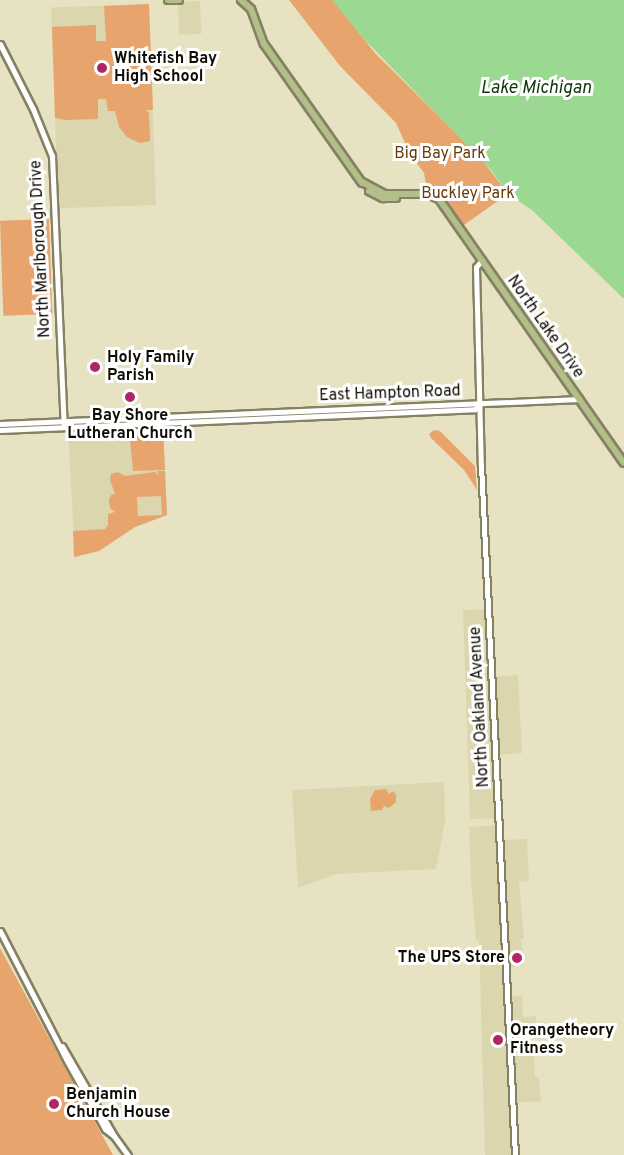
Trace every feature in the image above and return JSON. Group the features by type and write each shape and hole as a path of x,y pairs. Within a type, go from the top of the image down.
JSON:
{"main road":[{"path":"169,0 179,0"},
{"name":"North Lake Drive","path":"247,2 264,44 362,182 385,197 423,195 437,197 624,463"},
{"name":"North Marlborough Drive","path":"0,44 33,109 52,156 64,425"},
{"name":"North Oakland Avenue","path":"482,260 476,267 480,405 514,1155"},
{"name":"East Hampton Road","path":"0,430 64,425 475,409 480,405 579,399"},
{"name":"East Hampton Road","path":"0,424 64,425"},
{"path":"0,931 105,1129 128,1155"}],"shaded area":[{"path":"200,1 201,34 179,35 178,2"},
{"name":"Whitefish Bay High School","path":"149,4 156,205 58,208 51,7"},
{"path":"163,426 167,515 135,527 99,551 75,557 68,430"},
{"path":"489,609 492,677 518,675 522,753 495,755 498,818 470,819 463,610"},
{"path":"444,782 445,821 436,869 336,874 298,888 292,790"},
{"path":"498,825 499,840 527,839 529,881 519,882 524,938 521,938 523,966 506,967 507,996 522,996 523,1017 536,1016 536,1033 523,1034 523,1053 534,1053 535,1077 539,1077 541,1101 512,1103 515,1155 485,1155 479,941 476,941 469,827"}],"green space":[{"name":"Big Bay Park","path":"289,0 333,0 375,53 480,157 508,194 461,227 441,197 427,189 424,173 410,154 396,123 340,66"},
{"path":"149,4 153,110 146,110 149,113 150,141 140,143 127,137 119,127 115,111 108,111 106,99 98,99 98,119 55,118 52,27 96,25 96,41 106,41 104,6"},
{"path":"49,219 52,314 3,316 0,221"},
{"path":"163,426 165,470 133,471 130,440 137,440 137,427"},
{"path":"434,430 440,431 475,466 477,490 464,470 431,438 429,434"},
{"path":"157,471 165,471 167,515 135,527 99,551 74,557 73,531 105,529 108,525 108,514 115,512 110,508 109,500 111,495 115,494 110,480 111,474 118,472 125,476 155,472 159,476","holes":["161,496 162,515 138,516 137,497"]},
{"path":"386,789 389,794 393,791 396,795 396,802 389,808 384,806 382,810 371,811 370,799 375,790"},
{"path":"0,948 113,1155 0,1155"}],"water":[{"name":"Lake Michigan","path":"332,0 624,0 624,299 533,211 508,194 491,170 365,40"}],"place":[{"name":"Whitefish Bay High School","path":"102,68"},
{"name":"Holy Family Parish","path":"95,367"},
{"name":"Bay Shore Lutheran Church","path":"130,397"},
{"name":"The UPS Store","path":"517,958"},
{"name":"Orangetheory Fitness","path":"498,1040"},
{"name":"Benjamin Church House","path":"54,1104"}],"park label":[{"name":"Buckley Park","path":"468,194"}]}
